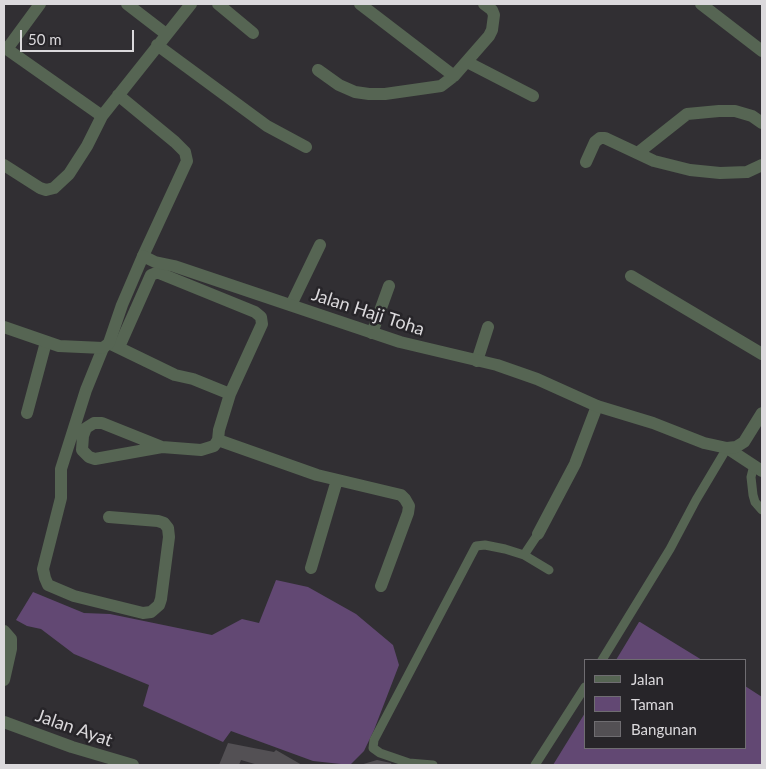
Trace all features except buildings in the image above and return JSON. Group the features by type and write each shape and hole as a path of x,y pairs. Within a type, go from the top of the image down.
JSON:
{"street":[{"path":"40,4 5,48 102,116"},
{"path":"126,4 166,34"},
{"path":"4,165 40,188 46,190 54,188 68,174 87,146 102,116 191,4"},
{"path":"218,4 254,33"},
{"path":"360,4 454,76"},
{"path":"318,70 339,85 355,92 369,94 385,94 441,86 454,76 489,36 494,16 492,10 484,4"},
{"path":"701,4 762,51"},
{"path":"157,45 267,126 306,147"},
{"path":"467,62 533,96"},
{"path":"110,346 122,305 187,161 185,152 118,95"},
{"path":"639,152 687,114 718,110 735,111 752,116 762,123"},
{"path":"586,162 595,142 600,138 605,138 654,160 690,170 720,173 747,172 762,165"},
{"path":"291,305 320,244"},
{"name":"Jalan Haji Toha","path":"143,256 155,262 174,266 400,342 497,365 537,379 597,406 653,423 704,443 727,448 758,468"},
{"path":"109,517 158,521 164,523 168,528 170,537 159,605 151,612 143,613 74,596 48,585 44,569 61,498 61,468 86,390 151,275 156,273 255,312 261,316 262,324 230,394 219,430 218,440 214,446 201,450 162,447 95,459 88,457 82,450 83,436 86,428 94,423 102,423 162,447"},
{"path":"631,276 762,354"},
{"path":"372,333 389,286"},
{"path":"4,327 59,346 110,346 174,375 193,379 230,394"},
{"path":"477,361 488,327"},
{"path":"27,413 46,342"},
{"path":"538,534 575,464 597,406"},
{"path":"727,448 736,447 744,442 762,413"},
{"path":"218,440 317,475 401,495 409,506 398,543 381,586"},
{"path":"311,568 337,480"},
{"path":"4,631 11,640 11,649 5,672"},
{"name":"Jalan Ayat","path":"4,722 117,763 133,765"}],"lane":[{"path":"603,659 670,549 727,448"},
{"path":"758,468 751,477 755,502 762,510"},
{"path":"524,555 538,534"},
{"path":"432,765 409,764 380,753 373,748 374,740 476,546 505,548 524,555 549,570"},
{"path":"535,765 584,689"}],"green space":[{"path":"276,580 308,587 356,614 393,645 399,665 364,751 350,765 313,761 231,731 223,742 143,706 149,685 74,654 41,629 27,626 16,620 33,592 84,613 110,614 212,635 242,619 259,623"},
{"path":"640,622 700,659 617,659"},
{"path":"746,687 762,697 762,765 553,765 584,715 584,749 746,749"}]}
